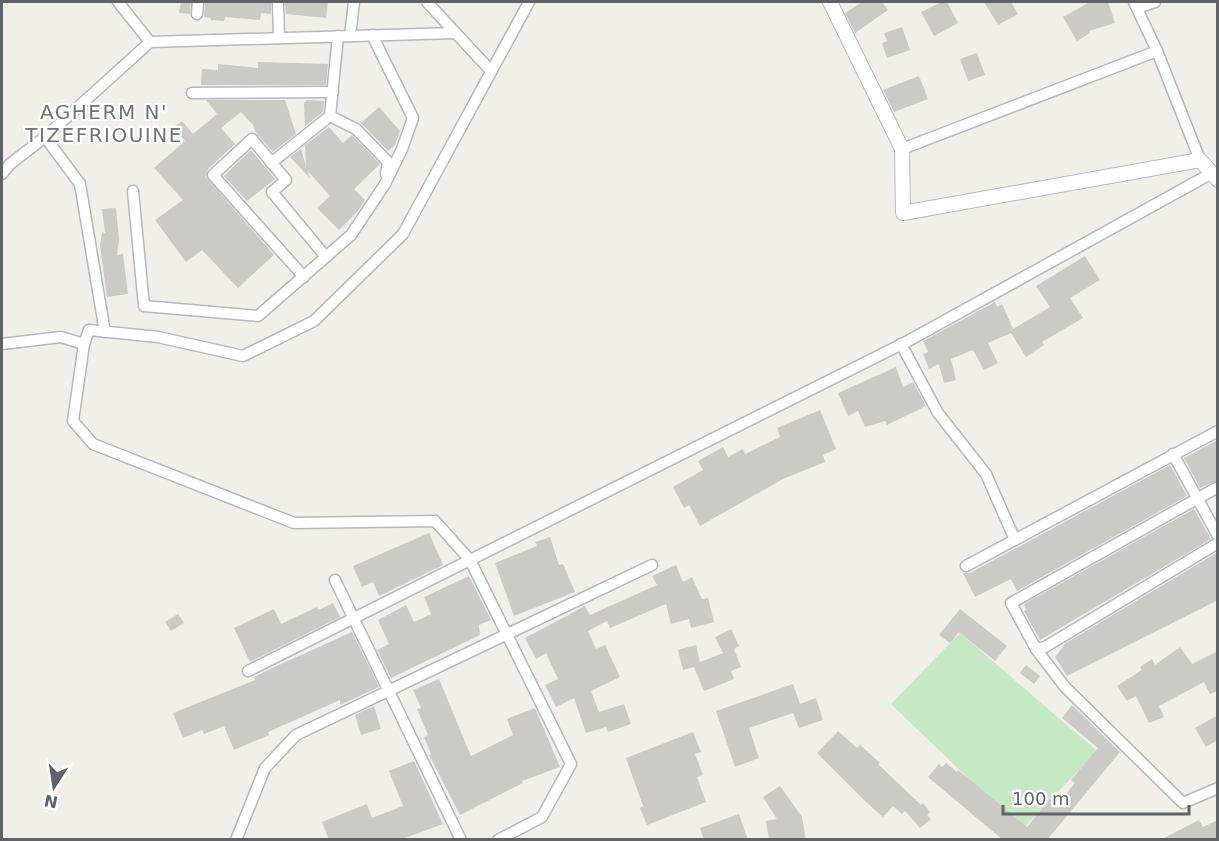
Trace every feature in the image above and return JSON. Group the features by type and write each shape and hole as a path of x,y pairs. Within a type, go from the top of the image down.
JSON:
{"street":[{"path":"118,2 150,42"},
{"path":"198,2 198,14"},
{"path":"278,2 279,38"},
{"path":"350,36 354,2"},
{"path":"427,2 491,71"},
{"path":"498,840 542,818 572,764 470,560 435,521 294,523 93,444 73,421 84,344 89,330 158,338 243,356 314,321 403,234 528,2"},
{"path":"830,2 902,149 903,213 1200,160"},
{"path":"248,671 901,344 1215,177 1200,160 1135,5 1155,2"},
{"path":"2,174 10,164 45,137 150,42 455,33"},
{"path":"134,191 144,306 258,316 351,235 385,184 402,149 413,118 372,35"},
{"path":"271,163 330,116 338,36"},
{"path":"902,149 1156,51"},
{"path":"192,93 333,92"},
{"path":"330,116 356,129 388,162 385,184"},
{"path":"45,137 80,184 105,332"},
{"path":"304,277 213,175 252,139 286,180 272,192 326,257"},
{"path":"2,344 61,338 84,344"},
{"path":"901,344 938,413 986,474 1015,540"},
{"path":"966,567 1218,430"},
{"path":"1173,454 1218,536"},
{"path":"1218,487 1011,603 1036,649 1065,687 1183,803 1218,788"},
{"path":"1036,649 1045,646 1218,543"},
{"path":"236,840 265,768 296,735 652,565"},
{"path":"335,580 461,840"}],"green space":[{"path":"960,633 1097,751 1022,830 891,704"}],"building":[{"path":"181,2 191,2 190,14 179,13"},
{"path":"205,2 271,2 271,14 261,13 260,20 225,17 224,21 211,20 211,18 204,17"},
{"path":"285,2 328,2 326,18 286,14"},
{"path":"862,2 882,2 888,10 855,33 845,13"},
{"path":"947,2 958,23 934,36 921,12"},
{"path":"984,2 1011,2 1018,14 998,25"},
{"path":"1090,2 1108,2 1115,23 1089,31 1090,33 1077,41 1063,17"},
{"path":"902,27 910,50 887,58 882,43 887,41 884,33"},
{"path":"977,53 985,75 968,81 960,59"},
{"path":"258,62 328,64 326,85 201,85 202,69 218,70 218,64 258,68"},
{"path":"919,76 928,99 894,112 883,90"},
{"path":"206,100 285,100 296,134 273,152 241,112 221,128 235,144 208,169 206,177 274,255 238,288 202,250 186,262 155,220 183,200 154,168 185,141 174,127 182,121 193,134 217,114"},
{"path":"307,100 324,101 323,112 305,126 304,103"},
{"path":"379,107 400,131 395,145 388,151 361,123"},
{"path":"329,127 343,143 352,135 380,164 354,189 365,200 358,211 339,230 317,208 330,196 307,170 310,178 290,157 301,149 306,166 305,145"},
{"path":"251,150 275,179 247,201 224,176"},
{"path":"116,208 119,239 117,255 123,254 128,294 107,297 100,246 102,232 105,233 102,209"},
{"path":"1085,256 1100,280 1070,298 1083,318 1042,342 1044,345 1026,357 1011,333 988,343 998,363 984,370 973,350 951,359 956,380 944,383 939,364 929,369 923,354 928,352 923,341 995,302 997,307 1002,304 1013,329 1050,307 1036,286"},
{"path":"896,367 903,387 913,382 926,406 887,425 885,421 865,427 858,411 848,416 838,393"},
{"path":"820,410 836,449 823,455 825,462 783,479 700,526 689,505 684,508 673,487 703,470 698,461 723,447 728,457 743,449 745,454 780,437 777,428"},
{"path":"1218,440 1218,480 1200,488 1184,458"},
{"path":"1170,465 1187,496 1017,591 1011,579 975,597 963,573 970,573"},
{"path":"1194,509 1211,539 1040,640 1024,611 1026,610 1024,604"},
{"path":"429,533 443,565 379,596 373,582 362,587 353,566"},
{"path":"550,537 559,565 563,564 575,592 514,616 495,563 537,546 535,542"},
{"path":"1218,552 1218,600 1067,676 1055,657 1066,643"},
{"path":"676,565 683,582 692,577 702,599 708,598 714,622 691,628 689,619 671,624 666,604 610,628 607,621 588,631 596,649 605,645 620,677 591,691 599,712 624,704 631,724 608,732 606,727 586,733 574,698 556,707 545,685 558,679 546,653 536,659 525,638 585,606 590,615 657,585 652,576"},
{"path":"469,576 491,620 479,625 480,635 391,678 377,650 389,644 378,620 406,605 414,622 431,614 424,597"},
{"path":"333,603 340,617 250,662 234,628 274,609 281,624 317,607 319,610"},
{"path":"960,609 1007,646 995,661 959,632 950,643 939,635"},
{"path":"178,614 184,623 171,631 165,622"},
{"path":"731,629 739,646 734,649 741,667 731,671 734,679 704,691 694,667 683,670 678,650 696,645 700,662 723,653 715,637"},
{"path":"352,632 379,687 340,705 340,700 234,750 224,726 204,734 202,730 183,738 173,713 255,680 254,677 268,670"},
{"path":"1180,647 1192,664 1218,651 1218,691 1210,694 1204,682 1159,706 1164,717 1149,723 1136,696 1127,701 1117,686 1142,670 1140,667 1152,659 1155,665"},
{"path":"1026,665 1040,676 1034,684 1020,673"},
{"path":"439,679 471,756 513,735 507,719 535,708 560,767 522,781 523,783 460,815 429,755 431,754 424,737 428,735 417,709 421,708 413,690"},
{"path":"793,684 800,704 816,698 823,720 799,728 793,713 749,728 759,758 735,767 716,711"},
{"path":"1072,705 1120,752 1047,840 1003,840 928,777 939,764 942,767 946,763 957,772 958,770 1027,827 1050,799 1057,805 1075,783 1071,780 1098,748 1062,718"},
{"path":"374,706 381,729 361,735 355,715"},
{"path":"1218,715 1218,740 1206,747 1195,728"},
{"path":"838,731 857,748 860,745 921,805 923,803 930,812 927,815 931,819 920,828 905,811 902,814 893,806 883,817 865,801 817,753"},
{"path":"693,732 701,752 695,754 703,775 697,777 706,802 647,825 640,808 643,806 626,758"},
{"path":"414,761 443,824 400,840 329,840 322,822 367,804 372,818 403,806 389,771"},
{"path":"780,786 802,817 806,840 769,840 766,821 777,819 763,797"},
{"path":"739,814 748,840 704,840 700,828"},
{"path":"1199,820 1203,827 1218,820 1218,840 1160,840"}],"district":[{"name":"AGHERM N' TIZEFRIOUINE","path":"104,124"}]}
